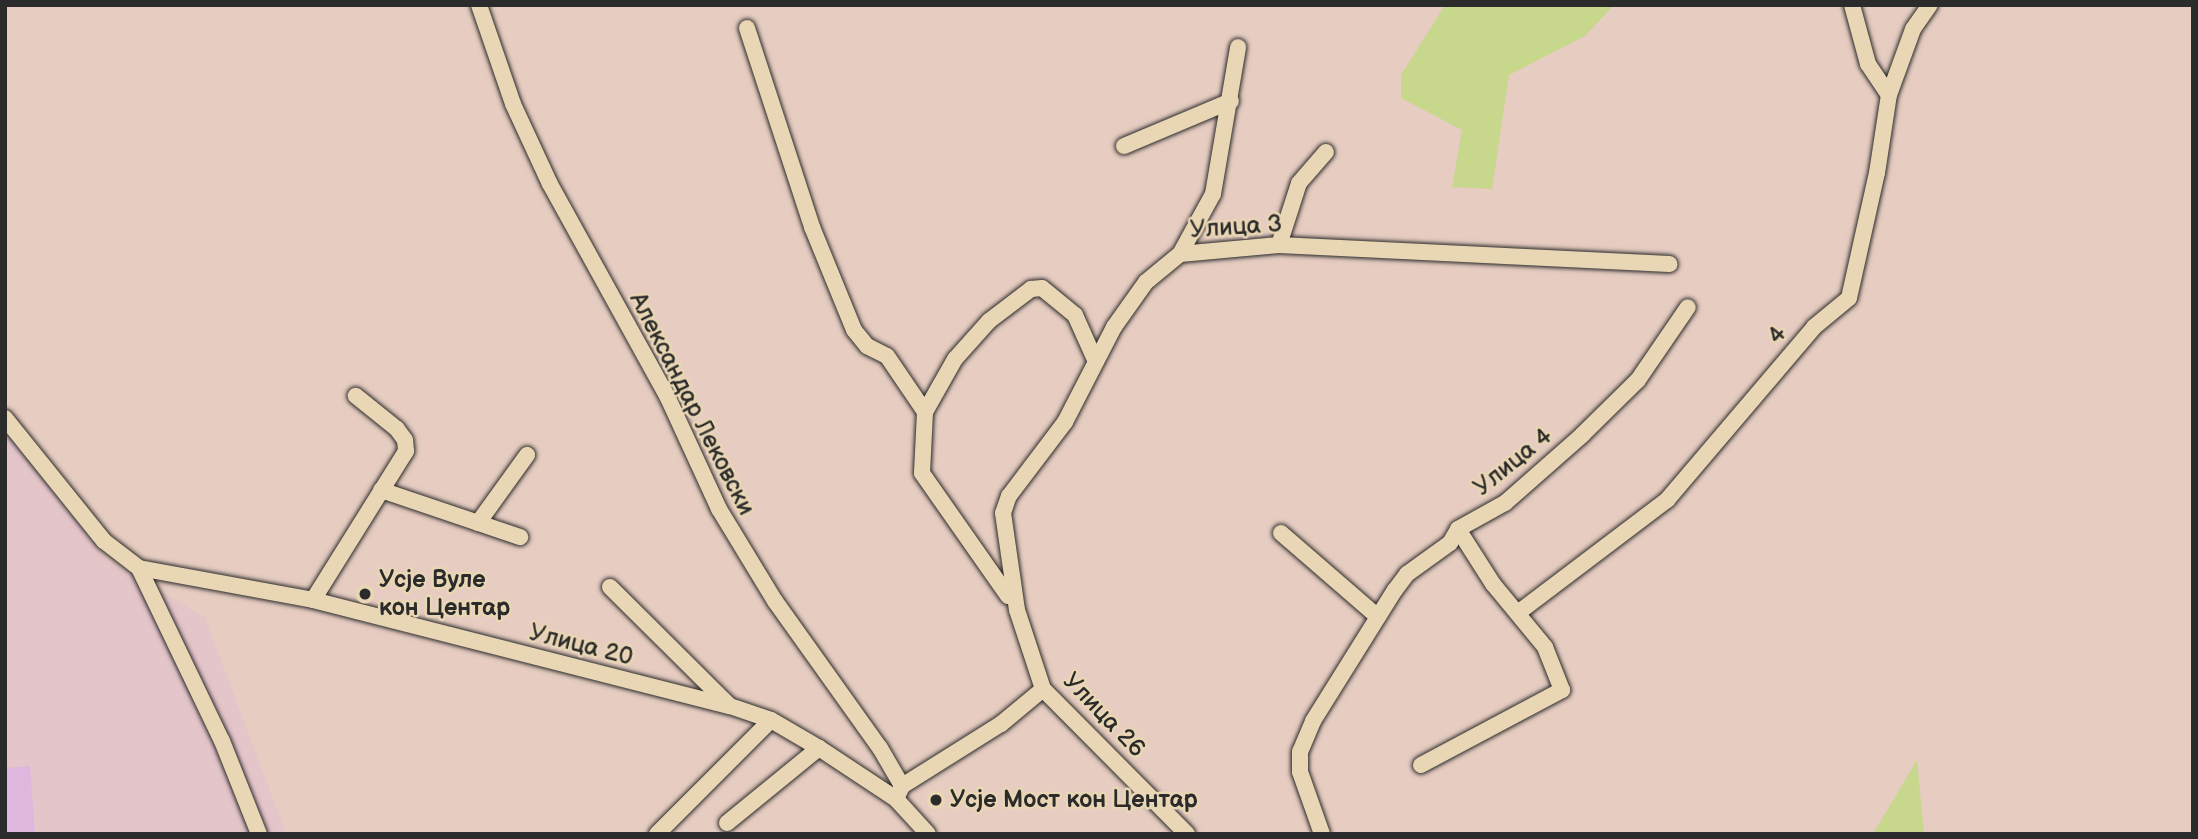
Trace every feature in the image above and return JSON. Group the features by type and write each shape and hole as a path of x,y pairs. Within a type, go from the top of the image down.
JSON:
{"street":[{"name":"Александар Лековски","path":"479,5 513,104 550,184 668,398 728,526 775,601 880,748 899,793"},
{"path":"1852,5 1868,64 1889,95"},
{"name":"4","path":"1520,612 1667,500 1814,327 1849,298 1877,173 1889,95 1913,29 1930,5"},
{"path":"747,28 813,227 854,330 867,346 887,356 925,412"},
{"path":"1180,254 1213,194 1231,101 1238,47"},
{"path":"1124,146 1231,101"},
{"path":"1279,245 1299,183 1326,152"},
{"name":"Улица 3","path":"1017,611 1009,579 1005,504 1065,422 1096,362 1146,282 1180,254 1279,245 1670,264"},
{"path":"1017,611 922,473 925,412 955,359 989,321 1031,289 1053,295 1076,315 1096,362"},
{"name":"Улица 4","path":"1322,834 1300,772 1300,752 1313,721 1407,574 1450,543 1458,529 1505,503 1582,435 1638,380 1688,307"},
{"path":"313,600 406,451 405,440 356,396"},
{"name":"Улица 20","path":"5,418 104,541 139,568 313,600 730,706 771,720 899,793 928,834"},
{"path":"478,523 507,476 527,455"},
{"path":"381,491 520,537"},
{"path":"1421,765 1562,690 1545,647 1520,612 1493,584 1458,529"},
{"path":"1281,533 1378,617"},
{"path":"139,568 222,741 259,834"},
{"path":"610,587 730,706"},
{"name":"Улица 26","path":"1017,611 1044,689 1187,834"},
{"path":"899,793 1021,710 1044,689"},
{"path":"657,834 771,720"},
{"path":"727,823 819,748"}],"shaded area":[{"path":"5,432 108,562 205,617 286,834 5,834"}],"green space":[{"path":"1445,5 1614,5 1585,36 1509,75 1492,189 1452,187 1462,130 1401,98 1401,75"},
{"path":"1917,760 1924,834 1873,834"}],"building":[{"path":"30,766 35,834 5,834 5,768"}],"place":[{"name":"Усје Вуле кон Центар","path":"365,594"},
{"name":"Усје Мост кон Центар","path":"936,800"}]}
